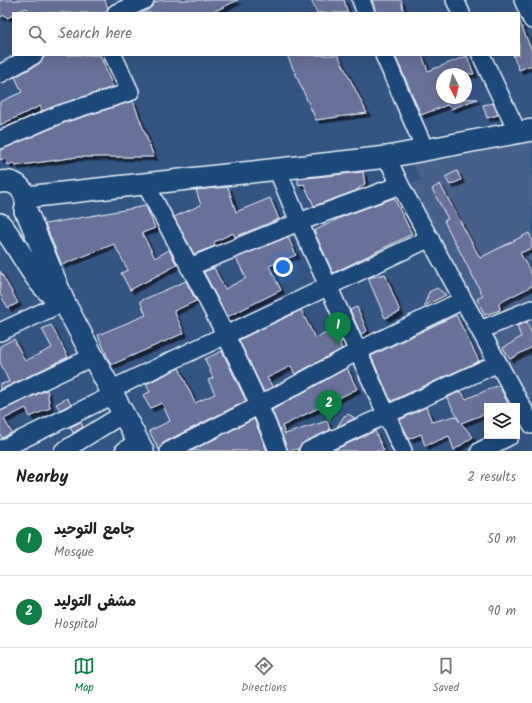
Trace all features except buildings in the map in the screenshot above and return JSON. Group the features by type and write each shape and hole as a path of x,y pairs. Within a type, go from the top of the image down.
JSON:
{"main road":[{"path":"0,224 15,222 26,204 145,184 387,157 525,131"},
{"path":"1,179 17,185 26,204 64,302 123,414 135,448"},
{"path":"0,224 19,248 43,288 54,297 64,302"}],"street":[{"path":"361,0 366,12"},
{"path":"455,0 461,12"},
{"path":"523,0 532,20"},
{"path":"118,12 141,1"},
{"path":"0,74 32,56"},
{"path":"0,140 60,114 130,92 113,56"},
{"path":"384,56 425,150"},
{"path":"482,56 525,131"},
{"path":"387,157 400,185 532,425 520,431"},
{"path":"276,169 403,451"},
{"path":"145,184 226,336 260,405 278,451"},
{"path":"189,267 299,222 400,185"},
{"path":"0,450 112,392 430,238"},
{"path":"169,451 260,405 358,351 463,300"},
{"path":"0,332 64,302"},
{"path":"480,330 532,309"},
{"path":"0,401 92,356"},
{"path":"308,451 498,363"},
{"path":"63,451 123,414"},
{"path":"480,451 504,439"}],"shaded area":[{"path":"532,142 532,403 409,185 421,180 413,164"}],"place":[{"name":"جامع التوحيد","path":"338,345"},
{"name":"مشفى التوليد","path":"329,423"}]}
